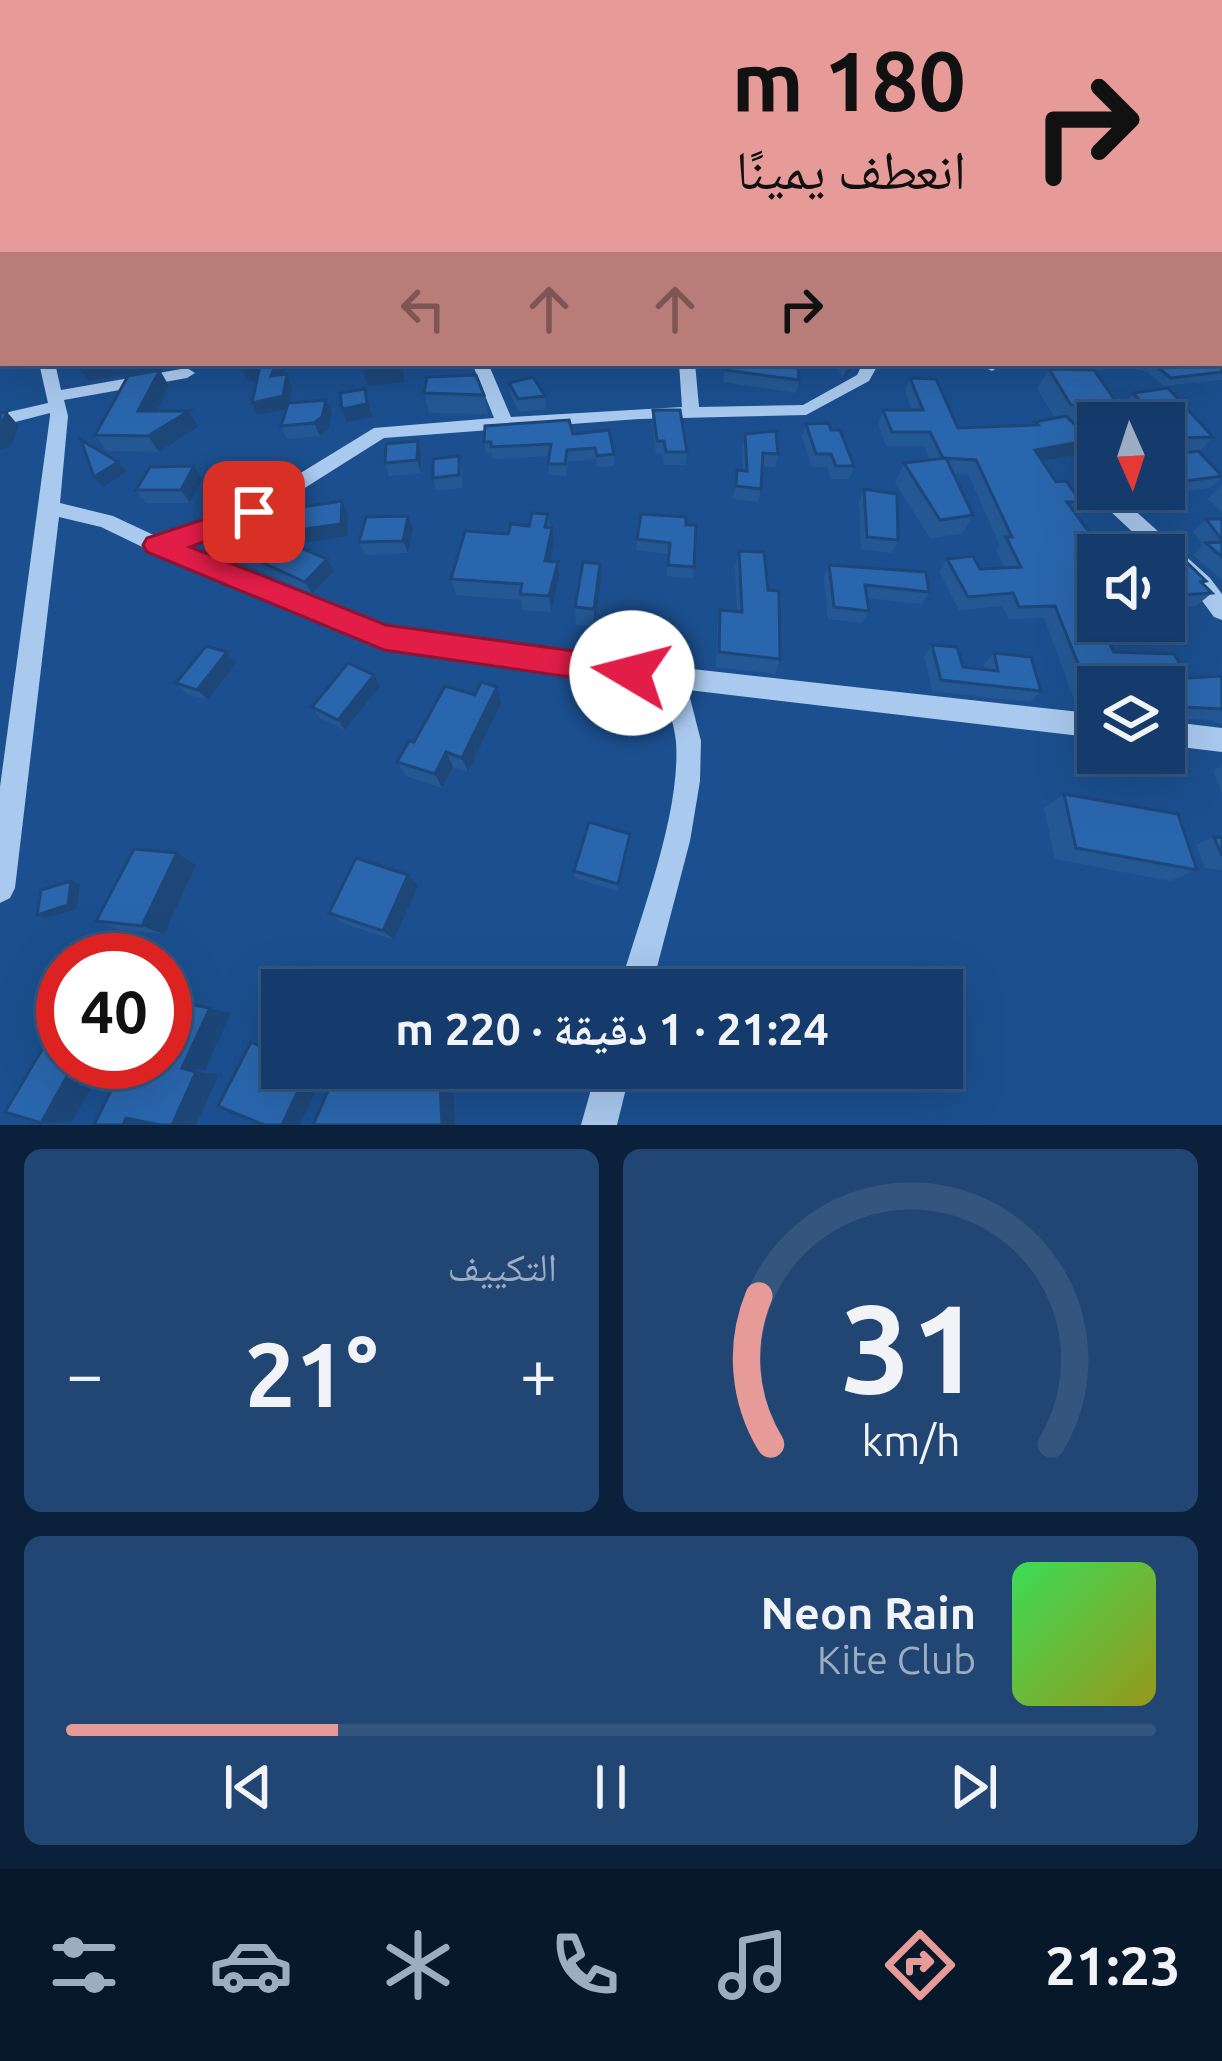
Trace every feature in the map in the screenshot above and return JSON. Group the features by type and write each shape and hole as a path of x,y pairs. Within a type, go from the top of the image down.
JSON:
{"street":[{"path":"0,888 50,508 57,401 48,366"},
{"path":"481,366 504,422"},
{"path":"687,366 691,412"},
{"path":"156,545 239,520 380,432 817,408 863,378 869,366"},
{"path":"0,420 57,401 187,373"},
{"path":"50,508 106,521 384,638 674,678 1077,724"},
{"path":"1121,510 1202,584 1222,611"},
{"path":"641,969 682,811 689,748 685,710 676,695 674,678"},
{"path":"1185,736 1222,740"},
{"path":"599,1125 608,1089"}],"building":[{"path":"260,366 276,366 271,376 287,374 283,396 252,403"},
{"path":"726,366 798,366 799,380 725,370"},
{"path":"1156,366 1222,366 1222,372 1171,378"},
{"path":"1049,369 1094,370 1116,402 1077,402 1071,405"},
{"path":"160,370 138,411 189,411 148,436 95,435 128,376"},
{"path":"476,375 484,395 424,393 427,377"},
{"path":"533,377 545,396 518,399 509,383"},
{"path":"910,378 936,379 958,428 1038,425 1035,422 1066,416 1077,427 1077,442 1035,450 1056,482 1066,481 1077,496 1077,502 1067,502 1091,534 1077,534 1077,642 1109,642 1114,652 1174,654 1181,666 1079,666 1055,606 1019,607 1013,593 968,597 947,559 973,556 980,569 1021,567 976,460 943,458 930,432 892,432 883,410 923,410"},
{"path":"1168,388 1181,402 1141,402 1133,393"},
{"path":"365,389 367,404 342,409 340,393"},
{"path":"326,400 322,417 314,423 281,426 288,403"},
{"path":"1185,407 1213,437 1185,438"},
{"path":"653,410 680,410 687,452 666,452 664,441 657,441"},
{"path":"569,420 573,434 609,430 614,454 597,456 595,448 567,450 565,464 548,464 551,444 491,447 491,442 484,442 485,426"},
{"path":"828,423 831,430 840,430 854,466 836,466 831,454 816,454 806,424"},
{"path":"776,431 778,454 763,453 761,489 736,486 737,470 747,471 745,434"},
{"path":"81,440 118,462 94,477"},
{"path":"418,441 417,460 385,463 386,444"},
{"path":"1198,451 1222,476 1185,481 1185,453"},
{"path":"459,456 459,475 433,478 433,459"},
{"path":"946,458 973,515 940,520 904,463"},
{"path":"235,465 266,465 250,481 227,481"},
{"path":"194,466 181,490 136,490 150,467"},
{"path":"864,489 897,494 898,540 867,537"},
{"path":"342,501 341,524 298,530 301,507"},
{"path":"532,513 548,514 545,527 552,528 545,561 558,562 549,596 520,594 522,584 451,579 465,531 508,534 511,524 529,526"},
{"path":"641,514 686,517 686,525 696,525 694,567 668,565 670,543 637,539"},
{"path":"408,516 403,541 359,542 366,517"},
{"path":"234,519 327,559 305,582 212,540"},
{"path":"1206,519 1222,519 1222,540"},
{"path":"1222,542 1222,557 1206,543"},
{"path":"739,551 764,552 768,590 779,591 780,659 719,652 720,610 742,612"},
{"path":"1185,561 1206,581 1201,582 1212,593 1185,595"},
{"path":"583,562 600,564 594,609 575,607"},
{"path":"829,565 926,572 929,592 865,585 869,611 834,607"},
{"path":"622,622 650,623 650,646 621,644"},
{"path":"932,645 957,647 963,667 998,671 994,653 1031,657 1041,691 941,680"},
{"path":"206,646 227,652 197,690 176,683"},
{"path":"348,663 374,675 338,720 312,707"},
{"path":"1185,673 1188,678 1222,676 1222,709 1185,707"},
{"path":"481,682 497,687 462,758 446,752 435,774 397,762 409,741 414,742 445,686 475,695"},
{"path":"1064,794 1178,814 1197,870 1076,848"},
{"path":"589,822 630,834 618,884 574,871"},
{"path":"134,849 177,853 142,926 96,921"},
{"path":"356,858 408,875 383,931 329,913"},
{"path":"71,881 68,905 37,915 41,890"},
{"path":"192,1005 210,1008 192,1047"},
{"path":"251,1042 261,1046 261,1089 299,1089 282,1125 264,1125 218,1106"},
{"path":"36,1060 36,1089 60,1089 41,1123 5,1112"},
{"path":"112,1089 188,1089 172,1125 126,1118 123,1125 94,1125"},
{"path":"329,1089 440,1089 442,1125 313,1125"}],"route":[{"path":"254,512 194,537 156,545 384,638 632,673"}]}
